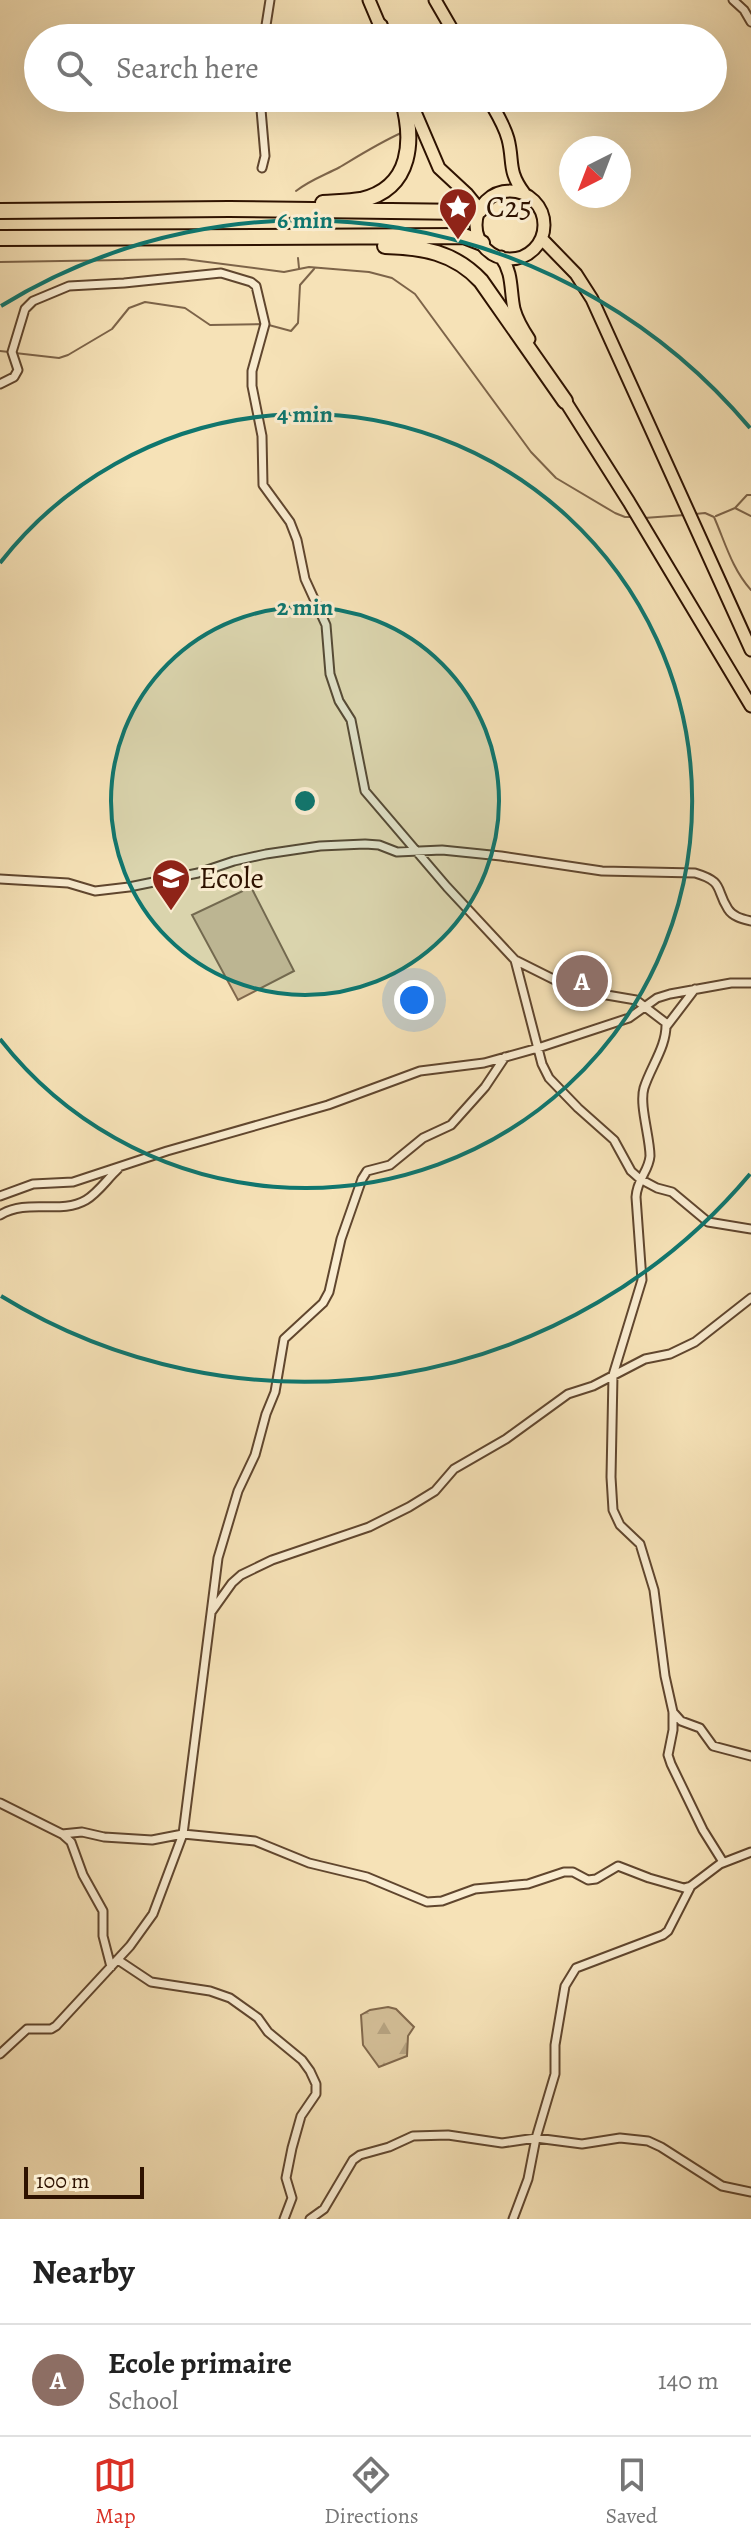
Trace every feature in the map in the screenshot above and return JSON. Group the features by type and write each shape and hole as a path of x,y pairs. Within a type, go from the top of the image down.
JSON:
{"highway":[{"path":"229,209 363,200 381,191 401,170 408,155 410,140 406,112"},
{"path":"0,211 480,210"},
{"path":"0,238 464,236 482,243"},
{"path":"228,238 407,247 441,253 470,270 481,281 565,401"}],"main road":[{"path":"369,0 379,24"},
{"path":"435,0 449,24"},
{"path":"415,112 439,168 480,210"},
{"path":"496,112 509,143 511,172 524,193 541,208 544,218 542,239 527,255 517,259 501,257 482,243 476,228 480,210 490,197 500,192 512,190 524,193"},
{"path":"542,239 584,284 751,650"},
{"path":"501,257 511,276 519,322 751,706"}],"street":[{"path":"266,24 270,0"},
{"path":"733,0 751,22"},
{"path":"261,112 265,156 262,168"},
{"path":"0,384 14,377 18,370 12,352 25,309 33,301 69,286 221,273 256,286 265,324 252,371 262,436 263,485 290,522 305,579 326,625 330,674 339,701 351,720 365,791 515,960 589,992 636,1000 663,1019 666,1027"},
{"path":"0,879 68,883 95,891 198,873 266,854 320,846 365,844 379,845 397,852 442,850 602,871 695,873 716,883 728,910 737,917 751,921"},
{"path":"515,960 542,1064 549,1078 614,1140 631,1171 640,1179 672,1192 708,1222 751,1229"},
{"path":"0,1196 33,1184 73,1182 328,1105 409,1074 484,1063 538,1048 629,1018 657,998 731,983 751,983"},
{"path":"695,989 666,1027 658,1057 643,1091 650,1153 649,1164 636,1185 642,1280 613,1375 611,1477 613,1510 620,1525 640,1544 654,1590 673,1712 668,1755 703,1830 723,1862"},
{"path":"0,2054 27,2029 51,2029 56,2026 118,1960 153,1914 183,1834 218,1558 238,1491 255,1455 275,1392 284,1339 323,1303 329,1292 341,1239 367,1171 390,1165 423,1138 451,1125 485,1087 505,1057"},
{"path":"0,1215 9,1209 28,1205 63,1206 88,1199 119,1167"},
{"path":"211,1613 241,1575 272,1560 369,1527 409,1507 435,1491 454,1469 506,1439 568,1394 593,1386 645,1359 670,1354 695,1342 751,1298"},
{"path":"673,1712 681,1721 700,1728 713,1746 751,1756"},
{"path":"0,1803 62,1834 71,1842 79,1865 103,1911 103,1936 111,1967"},
{"path":"62,1834 82,1832 104,1837 152,1840 183,1834 255,1841 309,1863 367,1877 427,1902 442,1901 475,1889 528,1884 564,1872 573,1872 588,1880 596,1879 618,1866 677,1887 691,1886"},
{"path":"513,2219 528,2179 536,2138 555,2074 559,2011 570,1976 576,1968 663,1935 691,1886 723,1862 751,1852"},
{"path":"118,1960 151,1982 210,1991 230,1998 258,2018 268,2032 302,2060 310,2071 316,2084 316,2094 301,2116 292,2148 286,2178 292,2198 284,2219"},
{"path":"310,2219 324,2209 353,2160 413,2136 448,2135 502,2143 536,2138 582,2144 620,2138 648,2141 722,2186 751,2192"}],"green space":[{"path":"251,887 294,971 238,1000 192,915"},
{"path":"388,2007 396,2009 414,2027 408,2036 407,2056 379,2067 363,2045 361,2015"}],"waterway":[{"path":"296,191 401,133"},
{"path":"298,258 299,268"},
{"path":"0,262 184,259 284,272 309,267 369,272 392,278 415,294 531,452 556,478 615,513 633,517"},
{"path":"15,353 59,358 68,355 112,329 129,308 145,302 185,308 210,325 265,324 291,331 298,323 300,285 314,269"},
{"path":"0,351 9,352"},
{"path":"735,508 747,495 751,495"},
{"path":"716,516 735,508 751,516"},
{"path":"695,514 705,513 714,517 734,564 751,590"},
{"path":"644,518 685,515"}],"place":[{"name":"C25","path":"458,241"},
{"name":"Ecole","path":"171,912"},
{"name":"Ecole primaire","path":"582,981"}]}
